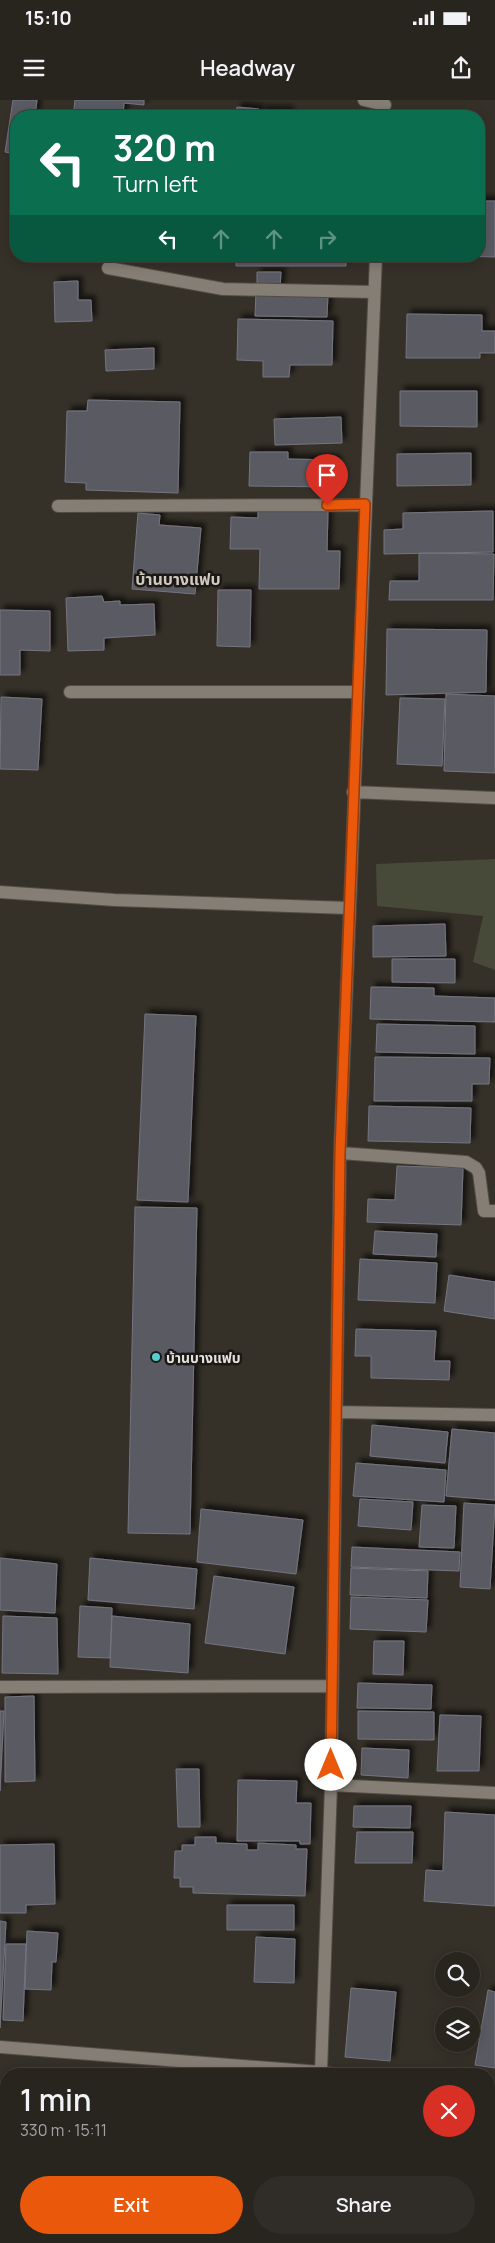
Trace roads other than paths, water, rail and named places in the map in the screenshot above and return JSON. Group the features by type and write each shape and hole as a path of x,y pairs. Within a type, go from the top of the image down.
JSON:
{"street":[{"path":"364,100 385,107"},
{"path":"327,2068 340,1153 348,908 376,262"},
{"path":"108,268 223,289 374,292"},
{"path":"58,506 365,504"},
{"path":"70,692 358,692"},
{"path":"353,792 495,798"},
{"path":"0,892 115,900 348,908"},
{"path":"340,1153 466,1162 476,1168 478,1173 484,1211 495,1212"},
{"path":"337,1412 495,1415"},
{"path":"0,1687 331,1686"},
{"path":"331,1785 495,1793"},
{"path":"0,2047 264,2068"}],"place":[{"name":"บ้านบางแฟบ","path":"156,1357"}],"district":[{"name":"บ้านบางแฟบ","path":"178,579"}]}
